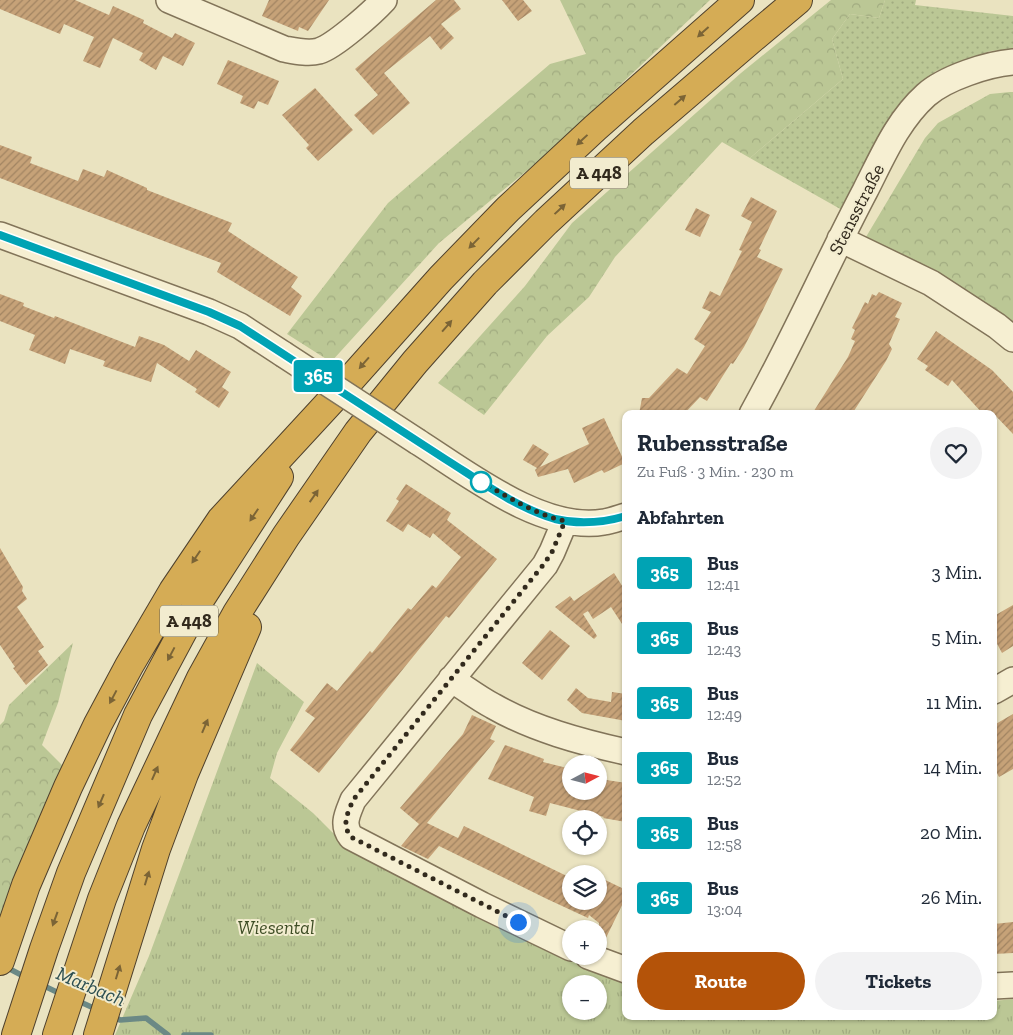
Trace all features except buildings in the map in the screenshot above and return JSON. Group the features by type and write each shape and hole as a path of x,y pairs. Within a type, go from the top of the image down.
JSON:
{"highway":[{"name":"A 448","path":"16,1035 71,873 138,715 199,601 239,536 292,457 342,389 441,278 508,208 740,0"},
{"name":"A 448","path":"57,1035 102,899 131,826 201,678 237,613 286,536 358,432 485,282 546,222 644,132 798,0"},
{"path":"0,961 26,885 68,787 98,724 129,666 173,591 221,520 342,389"},
{"path":"98,1035 156,849 184,774 286,536"}],"street":[{"path":"169,0 284,49 299,52 318,51 330,46 384,0"},
{"name":"Stensstraße","path":"754,410 773,378 840,239 904,119 927,94 972,71 997,63 1013,62"},
{"path":"0,235 209,312 240,326 514,502 565,521 604,522 622,517"},
{"path":"840,239 931,283 997,326 1013,339"},
{"path":"562,944 482,905 351,837 345,826 345,820 353,800 544,564 552,552 565,521"},
{"path":"451,679 494,706 538,726 602,747 622,751"},
{"path":"997,689 1013,680"},
{"path":"607,963 622,969"},
{"path":"997,986 1013,985"}],"green space":[{"path":"560,0 710,0 547,154 439,243 331,362 287,334 388,203 550,64 586,54"},
{"path":"831,0 885,0 879,18 850,14 832,39 843,79 750,158 722,142 615,257 589,297 547,336 484,415 438,383 525,286 572,223 741,73"},
{"path":"885,0 916,0 915,5 1013,16 1013,49 990,51 936,71 903,99 880,133 842,210 750,158 843,79 832,39 850,14 879,18"},
{"path":"1013,92 1013,329 863,242 925,138 938,123 990,94"},
{"path":"73,643 58,703 42,745 64,767 0,927 0,725 4,721 9,705"},
{"name":"Wiesental","path":"257,663 304,702 277,753 270,778 313,813 341,841 562,949 562,965 595,965 622,978 622,1020 997,1020 997,1001 1013,999 1013,1035 115,1035 149,956"}],"waterway":[{"name":"Marbach","path":"4,966 27,978"},
{"name":"Marbach","path":"40,984 63,995"},
{"name":"Marbach","path":"76,1000 98,1010"},
{"name":"Marbach","path":"111,1015 120,1020 146,1018 168,1035"},
{"name":"Marbach","path":"184,1035 211,1035"}],"bus line":[{"name":"365","path":"0,235 209,312 240,326 514,502 565,521 604,522 622,517"}],"route":[{"path":"481,482 514,502 565,521 552,552 544,564 353,800 345,820 345,826 351,837 518,922"}]}
